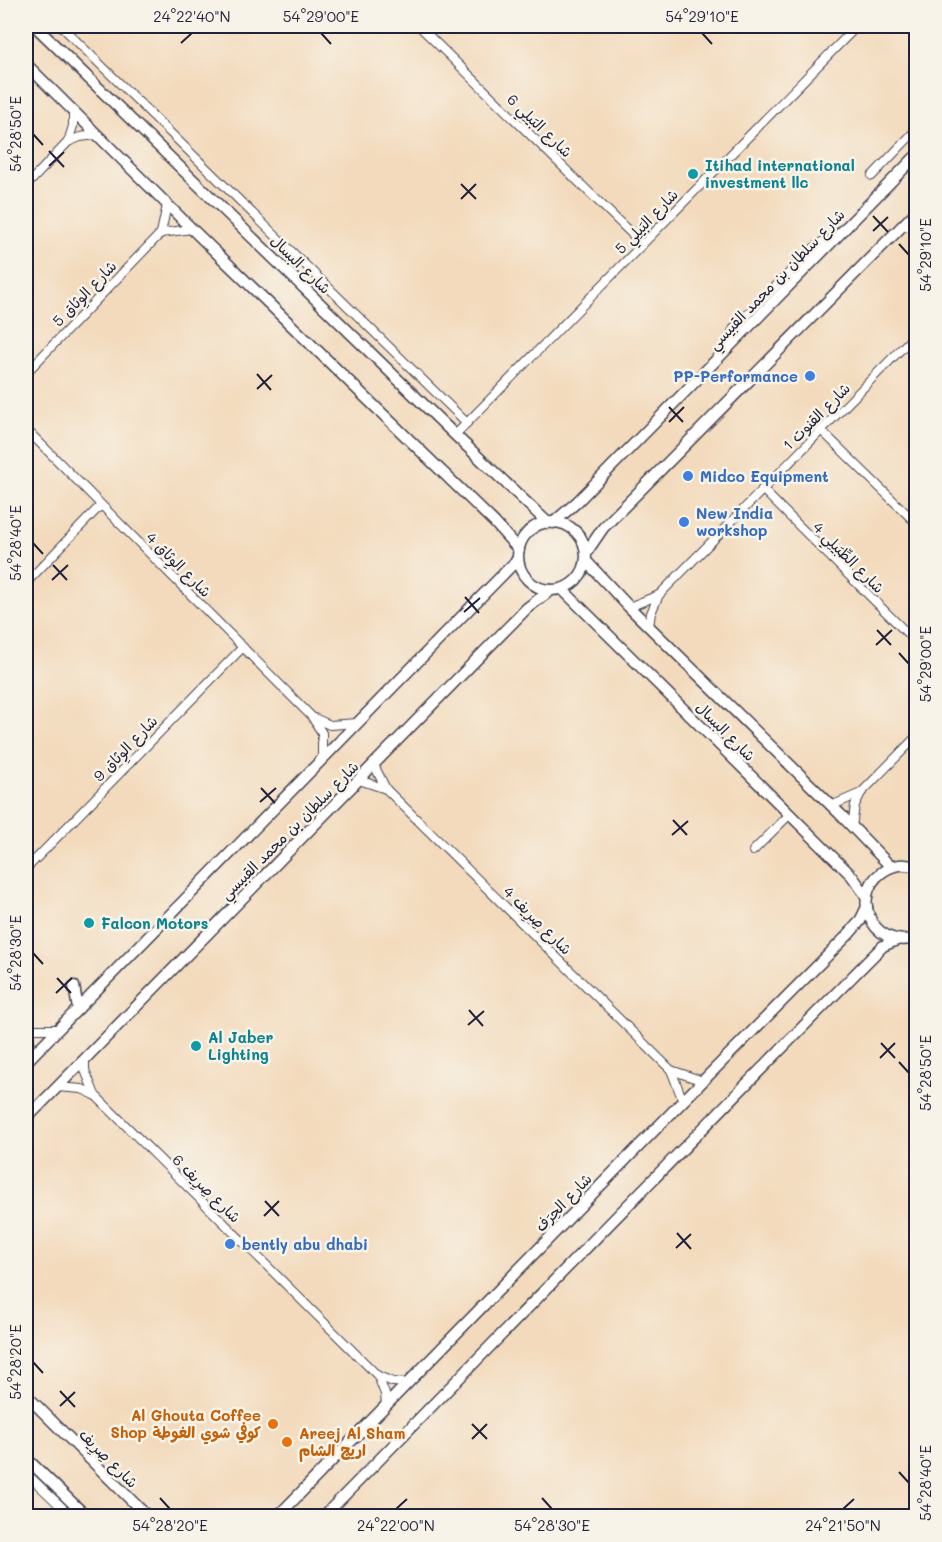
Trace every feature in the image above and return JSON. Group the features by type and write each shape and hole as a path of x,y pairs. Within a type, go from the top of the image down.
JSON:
{"street":[{"name":"شارع البسال","path":"35,26 455,435 550,523"},
{"path":"61,26 467,423"},
{"name":"شارع البَيلِي 6","path":"419,26 642,244"},
{"name":"شارع البَيلِي 5","path":"455,435 857,26"},
{"path":"26,64 192,230 494,522 518,555 521,571 528,581 539,588 556,590 571,584 579,577 586,557 603,528 916,212"},
{"path":"68,142 73,126 73,111"},
{"path":"872,176 916,130"},
{"path":"26,186 68,142 80,137 96,135"},
{"name":"شارع سلطان بن محمد القبيسي","path":"550,523 577,502 916,156"},
{"path":"167,205 161,233 192,230"},
{"path":"904,225 916,229"},
{"name":"شارع الوِثاق 5","path":"26,373 161,233"},
{"name":"شارع القنوت 1","path":"649,626 651,613 659,595 916,334"},
{"name":"شارع الوِثاق 4","path":"26,429 312,717 322,733 321,761"},
{"path":"821,430 916,523"},
{"name":"شارع الطِّبَيلِي 4","path":"762,489 916,642"},
{"path":"26,583 101,506"},
{"path":"518,555 527,534 534,528 550,523 567,526 574,531 580,537 586,557"},
{"name":"شارع سلطان بن محمد القبيسي","path":"26,1062 359,723 518,555"},
{"name":"شارع البسال","path":"586,557 629,607 891,867"},
{"name":"شارع البسال","path":"556,590 852,876 867,902 870,919 876,929 897,940"},
{"name":"شارع سلطان بن محمد القبيسي","path":"26,1119 526,609 556,590"},
{"name":"شارع القنوت 1","path":"629,607 659,595"},
{"name":"شارع الوِثاق 9","path":"26,869 243,647"},
{"name":"شارع الوِثاق 4","path":"312,717 330,725 343,726 359,723"},
{"path":"852,827 855,805 861,793 916,737"},
{"name":"شارع صِرِيف 4","path":"374,765 386,789 671,1070 703,1081"},
{"name":"شارع صِرِيف 4","path":"360,780 386,789"},
{"path":"831,806 861,793"},
{"path":"753,851 790,814"},
{"path":"891,867 915,865"},
{"name":"شارع الحِرَف","path":"278,1516 682,1101 849,934 860,921 875,879 891,867"},
{"path":"324,1516 883,946 897,940 916,939"},
{"path":"74,986 78,1009"},
{"path":"26,1027 58,1029"},
{"path":"26,1032 30,1040 26,1062"},
{"name":"شارع صِرِيف 6","path":"85,1059 86,1070 95,1095 378,1376 384,1388 386,1406"},
{"name":"شارع صِرِيف 4","path":"671,1070 682,1101"},
{"path":"57,1087 82,1089 95,1095"},
{"path":"378,1376 393,1382 408,1383"},
{"name":"شارع صِرِيف","path":"26,1395 147,1516"},
{"path":"26,1458 86,1516"},
{"path":"26,1473 70,1516"}],"place":[{"name":"Itihad international investment llc","path":"693,174"},
{"name":"PP-Performance","path":"810,376"},
{"name":"Midco Equipment","path":"688,476"},
{"name":"New India workshop","path":"684,522"},
{"name":"Falcon Motors","path":"89,923"},
{"name":"Al Jaber Lighting","path":"196,1046"},
{"name":"bently abu dhabi","path":"230,1244"},
{"name":"Al Ghouta Coffee Shop كوفي شوي الغوطة","path":"273,1424"},
{"name":"Areej Al Sham اريج الشام","path":"287,1442"}]}
